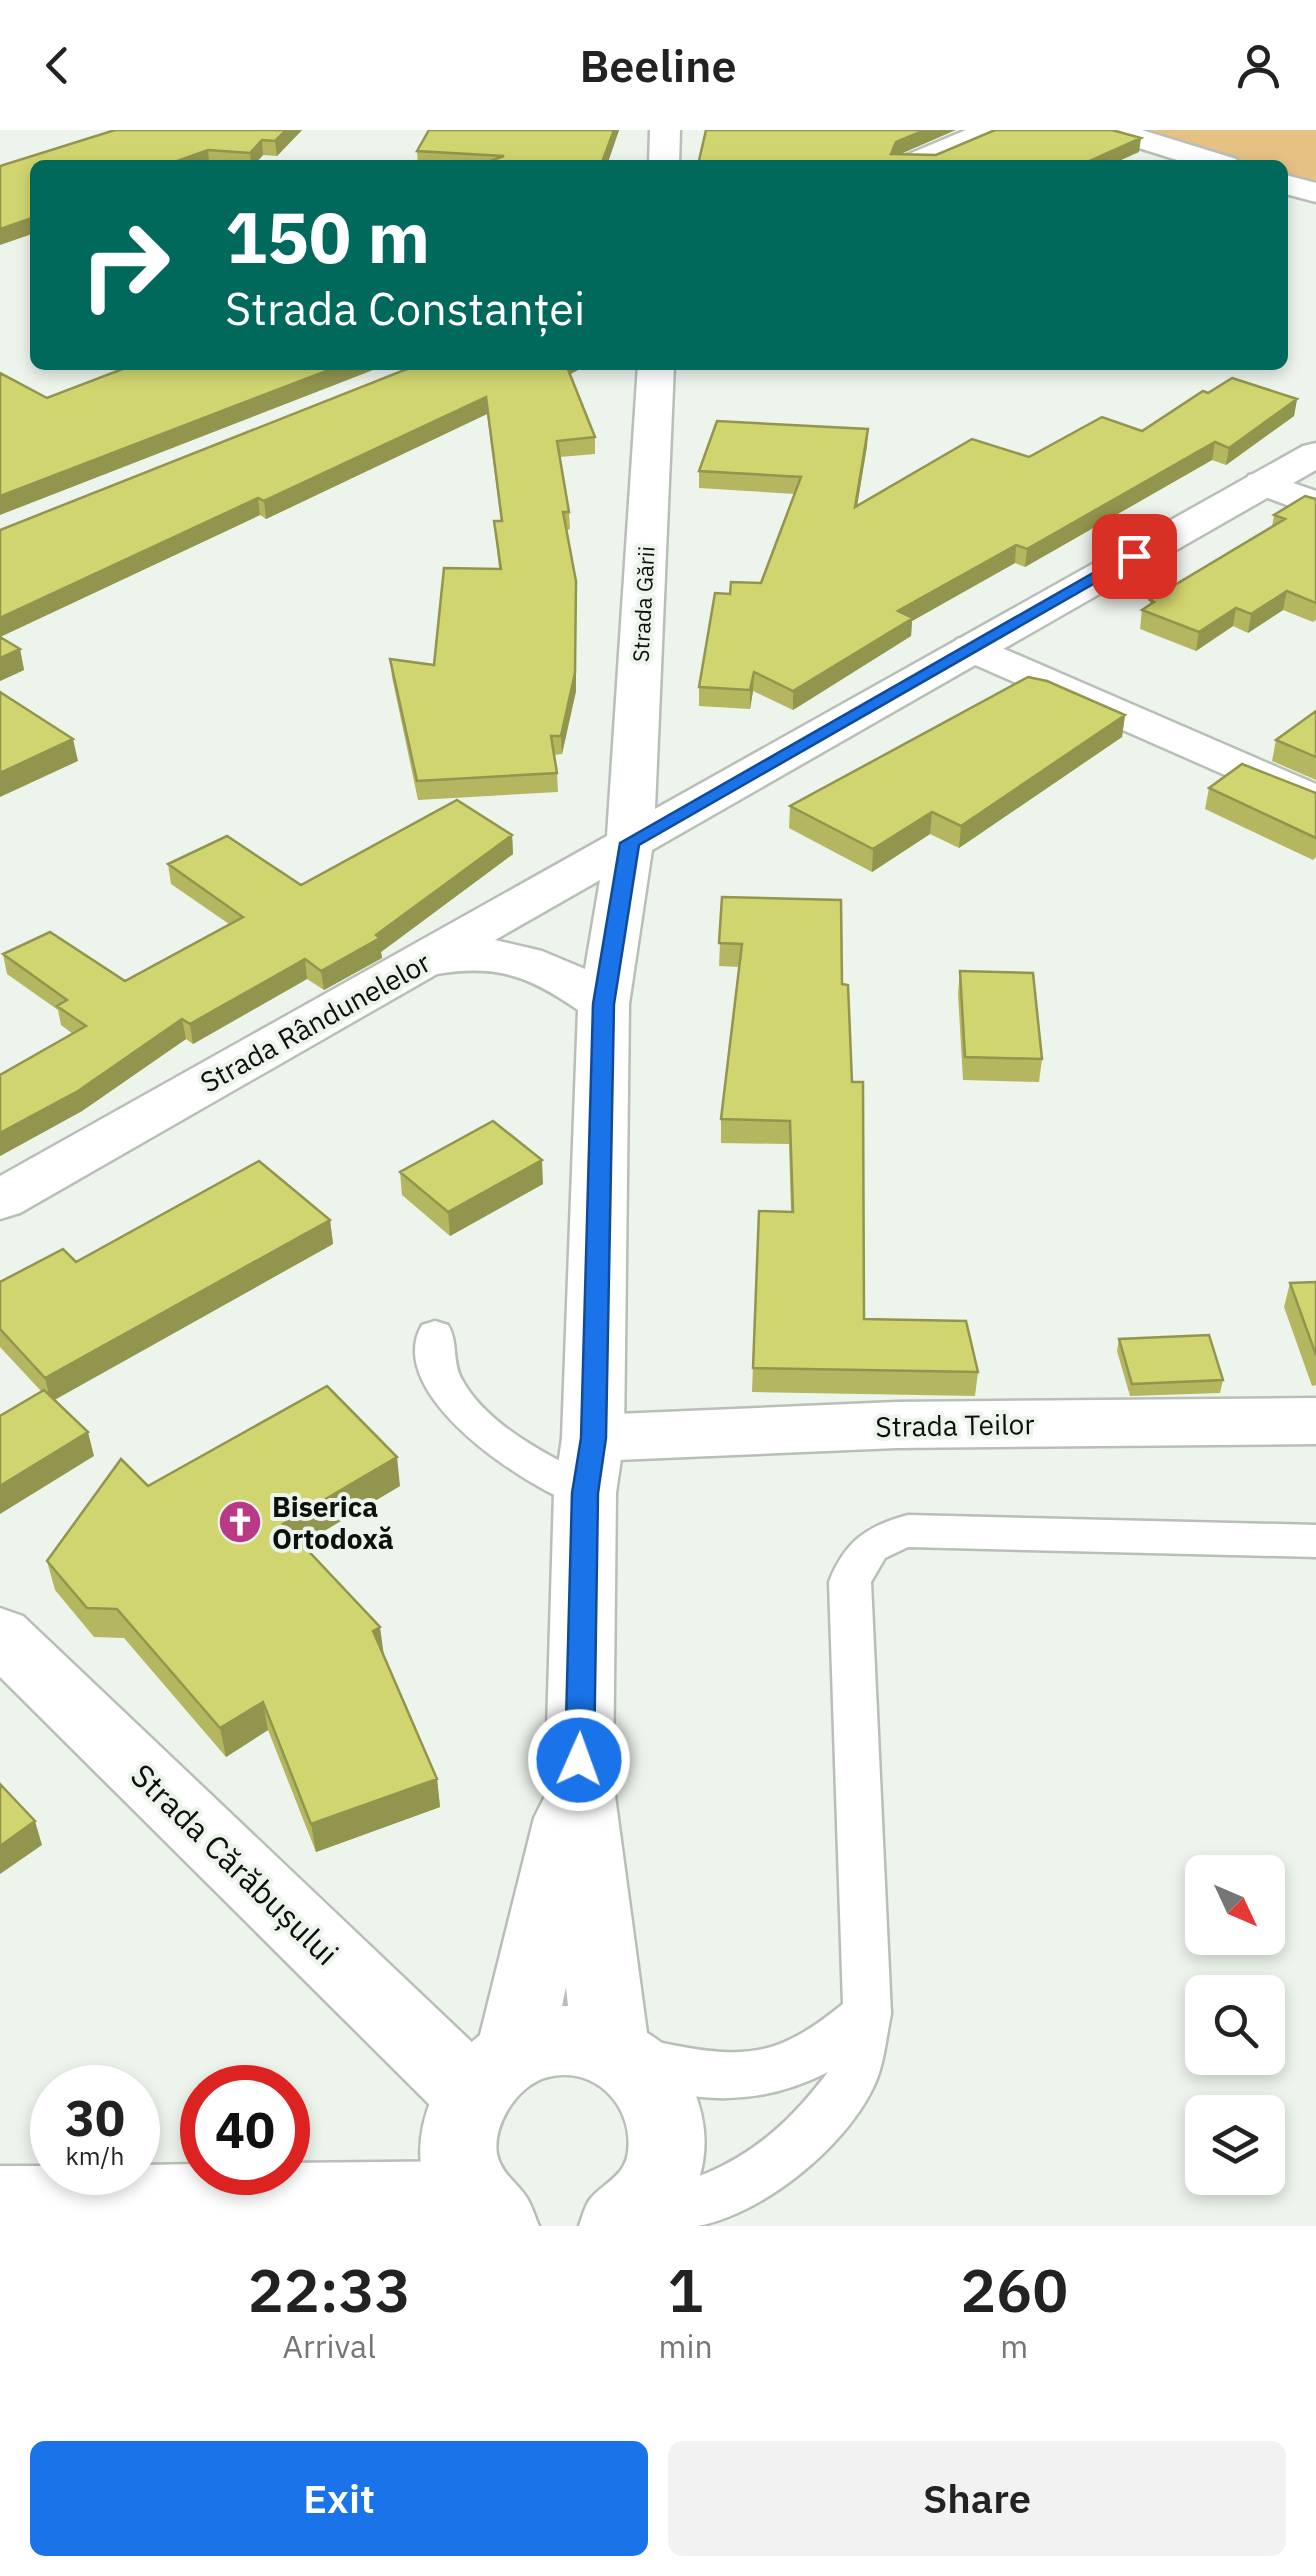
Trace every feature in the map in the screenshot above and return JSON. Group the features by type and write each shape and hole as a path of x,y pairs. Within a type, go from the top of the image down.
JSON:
{"street":[{"path":"664,160 665,130"},
{"path":"920,160 992,130"},
{"path":"1111,130 1209,160"},
{"path":"1288,185 1316,193"},
{"name":"Strada Gării","path":"578,1781 604,1004 630,843 656,370"},
{"name":"Strada Rândunelelor","path":"0,1200 1316,454"},
{"path":"1262,483 1316,504"},
{"path":"972,648 1316,801"},
{"path":"423,961 468,952 500,954 537,964 604,1004"},
{"name":"Strada Teilor","path":"589,1466 896,1425 1316,1421"},
{"name":"Strada Cărăbușului","path":"0,1635 492,2073"},
{"path":"578,1781 618,2053"},
{"path":"0,2205 484,2217 456,2154 459,2123 492,2073 578,1781"},
{"path":"492,2073 541,2043 571,2040 618,2053 644,2075 660,2098 668,2123 669,2150 662,2177 647,2202 623,2224"}],"lane":[{"path":"435,1334 437,1365 447,1386 482,1428 522,1458 589,1466"},
{"path":"623,2224 713,2196 762,2172 813,2132 854,2078 867,2014 850,1582 856,1563 867,1548 886,1536 908,1532 1316,1541"},
{"path":"618,2053 712,2078 778,2074 824,2052 867,2014"}],"shaded area":[{"path":"1125,130 1316,130 1316,186 1288,178 1288,160 1229,160"}],"building":[{"path":"115,130 286,130 275,141 262,140 250,153 208,150 180,160 30,160 30,219 0,229 0,166"},
{"path":"429,130 614,130 603,160 493,160 504,156 417,151"},
{"path":"706,130 925,130 896,142 891,154 936,155 995,130 1112,130 1141,138 1092,160 699,160"},
{"path":"120,370 329,370 0,496 0,373 47,398"},
{"path":"404,370 568,370 595,437 557,441 569,512 563,512 576,581 575,673 561,736 551,736 557,773 417,781 390,659 434,665 444,568 501,569 494,521 502,521 486,397 0,618 0,530"},
{"path":"1232,378 1297,399 1229,448 1215,442 1027,549 1016,545 898,611 913,618 793,691 754,672 750,690 699,687 715,593 730,594 731,582 761,583 801,477 699,471 717,421 868,429 855,507 972,439 1029,457 1102,417 1142,431 1203,391 1208,393"},
{"path":"1305,496 1316,499 1316,603 1287,591 1251,614 1236,608 1199,632 1142,610 1154,602 1150,600 1285,519 1274,515"},
{"path":"0,637 20,649 0,658"},
{"path":"1028,677 1047,681 1125,715 961,826 932,812 873,849 790,806"},
{"path":"0,692 73,739 0,773"},
{"path":"1316,711 1316,757 1276,740"},
{"path":"1242,764 1316,793 1316,838 1209,788"},
{"path":"457,800 512,835 376,935 380,938 321,971 305,959 190,1024 182,1019 78,1091 0,1133 0,1075 86,1026 57,1006 67,1000 3,954 50,932 125,981 243,917 168,864 227,836 301,885"},
{"path":"722,897 841,900 842,984 848,985 852,1082 863,1082 864,1319 966,1321 978,1372 753,1368 759,1211 793,1212 790,1121 721,1119 742,944 719,943"},
{"path":"960,971 1033,973 1042,1059 965,1057"},
{"path":"493,1121 542,1160 448,1212 400,1172"},
{"path":"259,1161 330,1220 45,1378 0,1329 0,1282 63,1249 76,1262"},
{"path":"1316,1282 1316,1355 1290,1283"},
{"path":"1209,1335 1223,1380 1132,1384 1119,1339"},
{"path":"327,1386 397,1457 283,1524 380,1627 373,1631 437,1779 311,1824 263,1702 220,1728 117,1609 87,1608 47,1561 121,1459 148,1486"},
{"path":"44,1390 88,1432 0,1486 0,1416"},
{"path":"0,1784 35,1821 0,1846"}],"place":[{"name":"Biserica Ortodoxă","path":"240,1522"}],"route":[{"path":"579,1760 585,1493 593,1438 604,1004 630,843 1134,556"}]}
